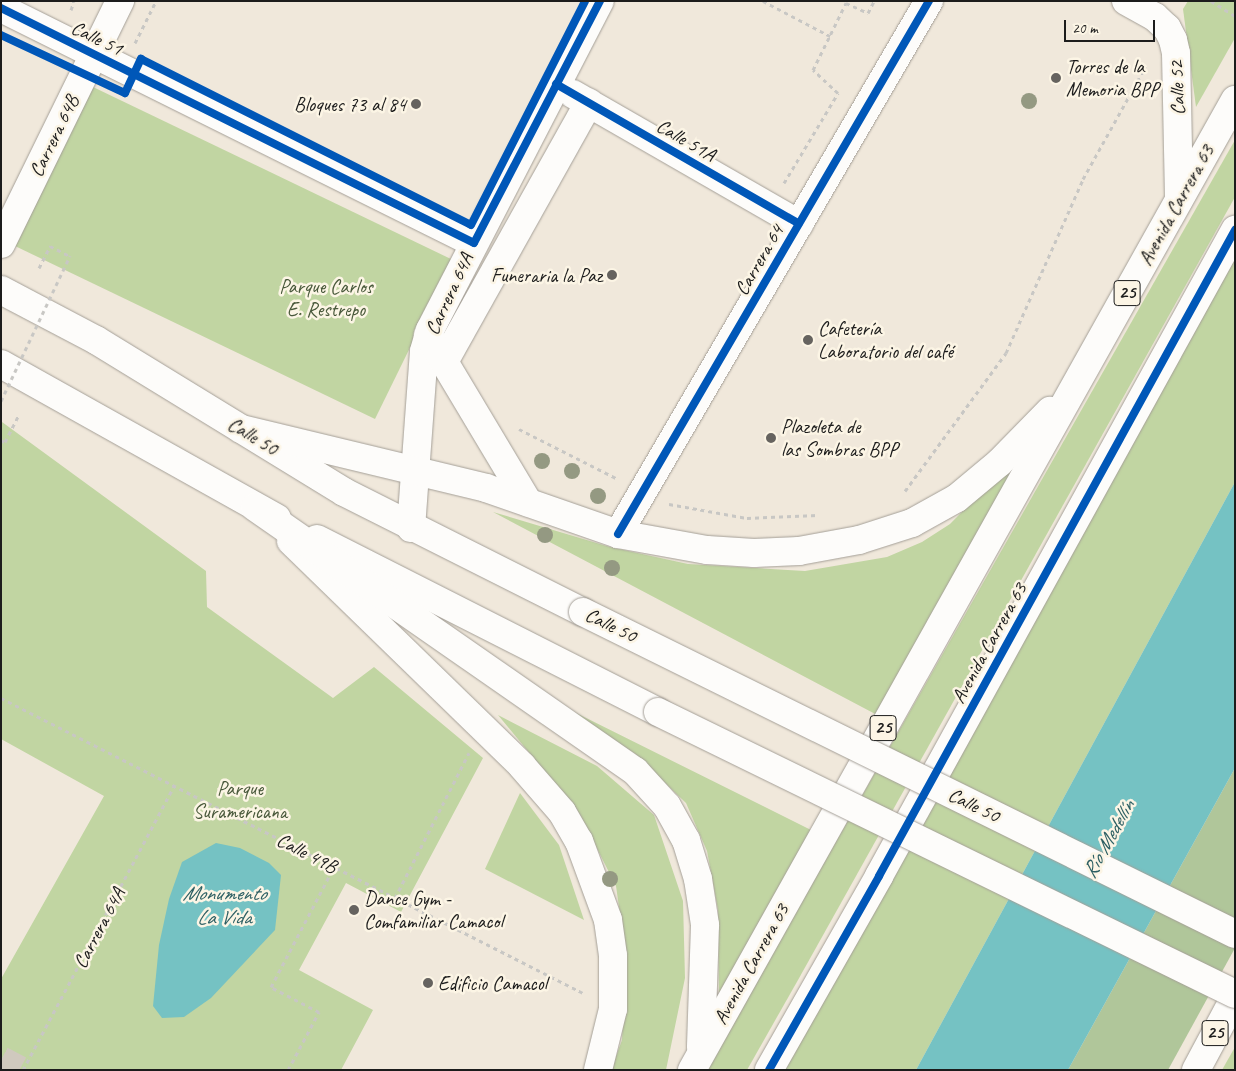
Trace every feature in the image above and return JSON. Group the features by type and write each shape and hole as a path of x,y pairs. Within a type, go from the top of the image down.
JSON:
{"main road":[{"name":"Carrera 64B","path":"1,244 120,1"},
{"name":"Carrera 64A","path":"411,528 424,350 428,336 474,243 600,1"},
{"name":"Carrera 64","path":"618,534 929,1"},
{"path":"1126,1 1167,28"},
{"name":"Calle 51","path":"1,8 474,243"},
{"name":"Calle 52","path":"1167,28 1176,53 1179,199"},
{"name":"Calle 51A","path":"556,84 799,224"},
{"name":"Avenida Carrera 63","path":"696,1063 1235,100"},
{"path":"444,362 589,103"},
{"name":"Avenida Carrera 63","path":"768,1070 884,867 1235,230"},
{"name":"Calle 50","path":"1,290 71,325 344,492 411,528 1235,934"},
{"path":"428,336 528,502"},
{"path":"3,369 255,506 658,712 1235,996"},
{"path":"241,429 416,471 528,502 618,534 690,548 754,553 799,551 859,540 912,523 957,498 999,463 1074,387"},
{"path":"255,506 522,766 562,812 579,841 599,888 608,920 614,956 614,1009 598,1070"},
{"path":"255,506 635,771 667,806 686,840 705,925 696,1063"},
{"name":"25","path":"1196,1070 1235,996"}],"path":[{"path":"122,68 156,1"},
{"path":"763,1 830,36"},
{"path":"781,188 838,93 813,70 846,3 868,13 874,1"},
{"path":"1211,1 1235,16"},
{"path":"898,495 906,491 936,452 1006,353 1083,180 1167,28"},
{"path":"1,401 70,256 50,246 39,268"},
{"path":"1,440 5,442 18,416"},
{"path":"519,429 669,504 722,516 773,518 820,515"},
{"path":"396,898 474,744"},
{"path":"288,1070 319,1012 271,987 334,867"}],"green space":[{"path":"1188,1 1235,1 1235,38 1196,107 1183,9"},
{"name":"Parque Carlos E. Restrepo","path":"93,87 453,260 375,419 15,246"},
{"path":"1235,140 1235,197 747,1070 706,1070"},
{"path":"1235,259 1235,482 916,1070 783,1070"},
{"name":"Parque Suramericana","path":"2,422 206,571 207,607 333,698 374,667 483,758 401,912 346,883 299,970 373,1010 341,1070 1,1070 1,979 104,796 1,739"},
{"path":"1033,440 879,716 493,512 610,547 688,564 805,571 887,557 922,542 950,524"},
{"path":"524,687 813,831 719,999 718,910 707,851 686,803 634,753"},
{"path":"498,715 597,766 654,815 683,901 685,978 666,1070 611,1070 622,1040 626,956 616,886 579,813"},
{"path":"1235,768 1235,948 1168,1070 1068,1070"},
{"path":"520,793 559,845 584,920 485,869"},
{"path":"1235,1047 1235,1070 1222,1070"}],"water":[{"name":"Río Medellín","path":"1235,482 1235,768 1068,1070 916,1070"},
{"name":"Monumento La Vida","path":"216,843 240,848 269,863 281,875 275,930 211,998 184,1017 162,1018 153,1006 159,945 169,899 182,862"}],"tunnel":[{"path":"1,1060 20,1070"}],"cycle path":[{"path":"1,35 125,93 141,59 471,225 585,1"},
{"path":"1,8 474,243 600,1"},
{"path":"618,534 929,1"},
{"path":"556,84 799,224"},
{"path":"769,1070 879,876 1235,230"}],"place":[{"name":"Torres de la Memoria BPP","path":"1056,78"},
{"name":"Bloques 73 al 84","path":"416,104"},
{"name":"Funeraria la Paz","path":"612,275"},
{"name":"Cafetería Laboratorio del café","path":"808,340"},
{"name":"Plazoleta de las Sombras BPP","path":"771,438"},
{"name":"Dance Gym - Comfamiliar Camacol","path":"354,910"},
{"name":"Edificio Camacol","path":"428,983"}]}
